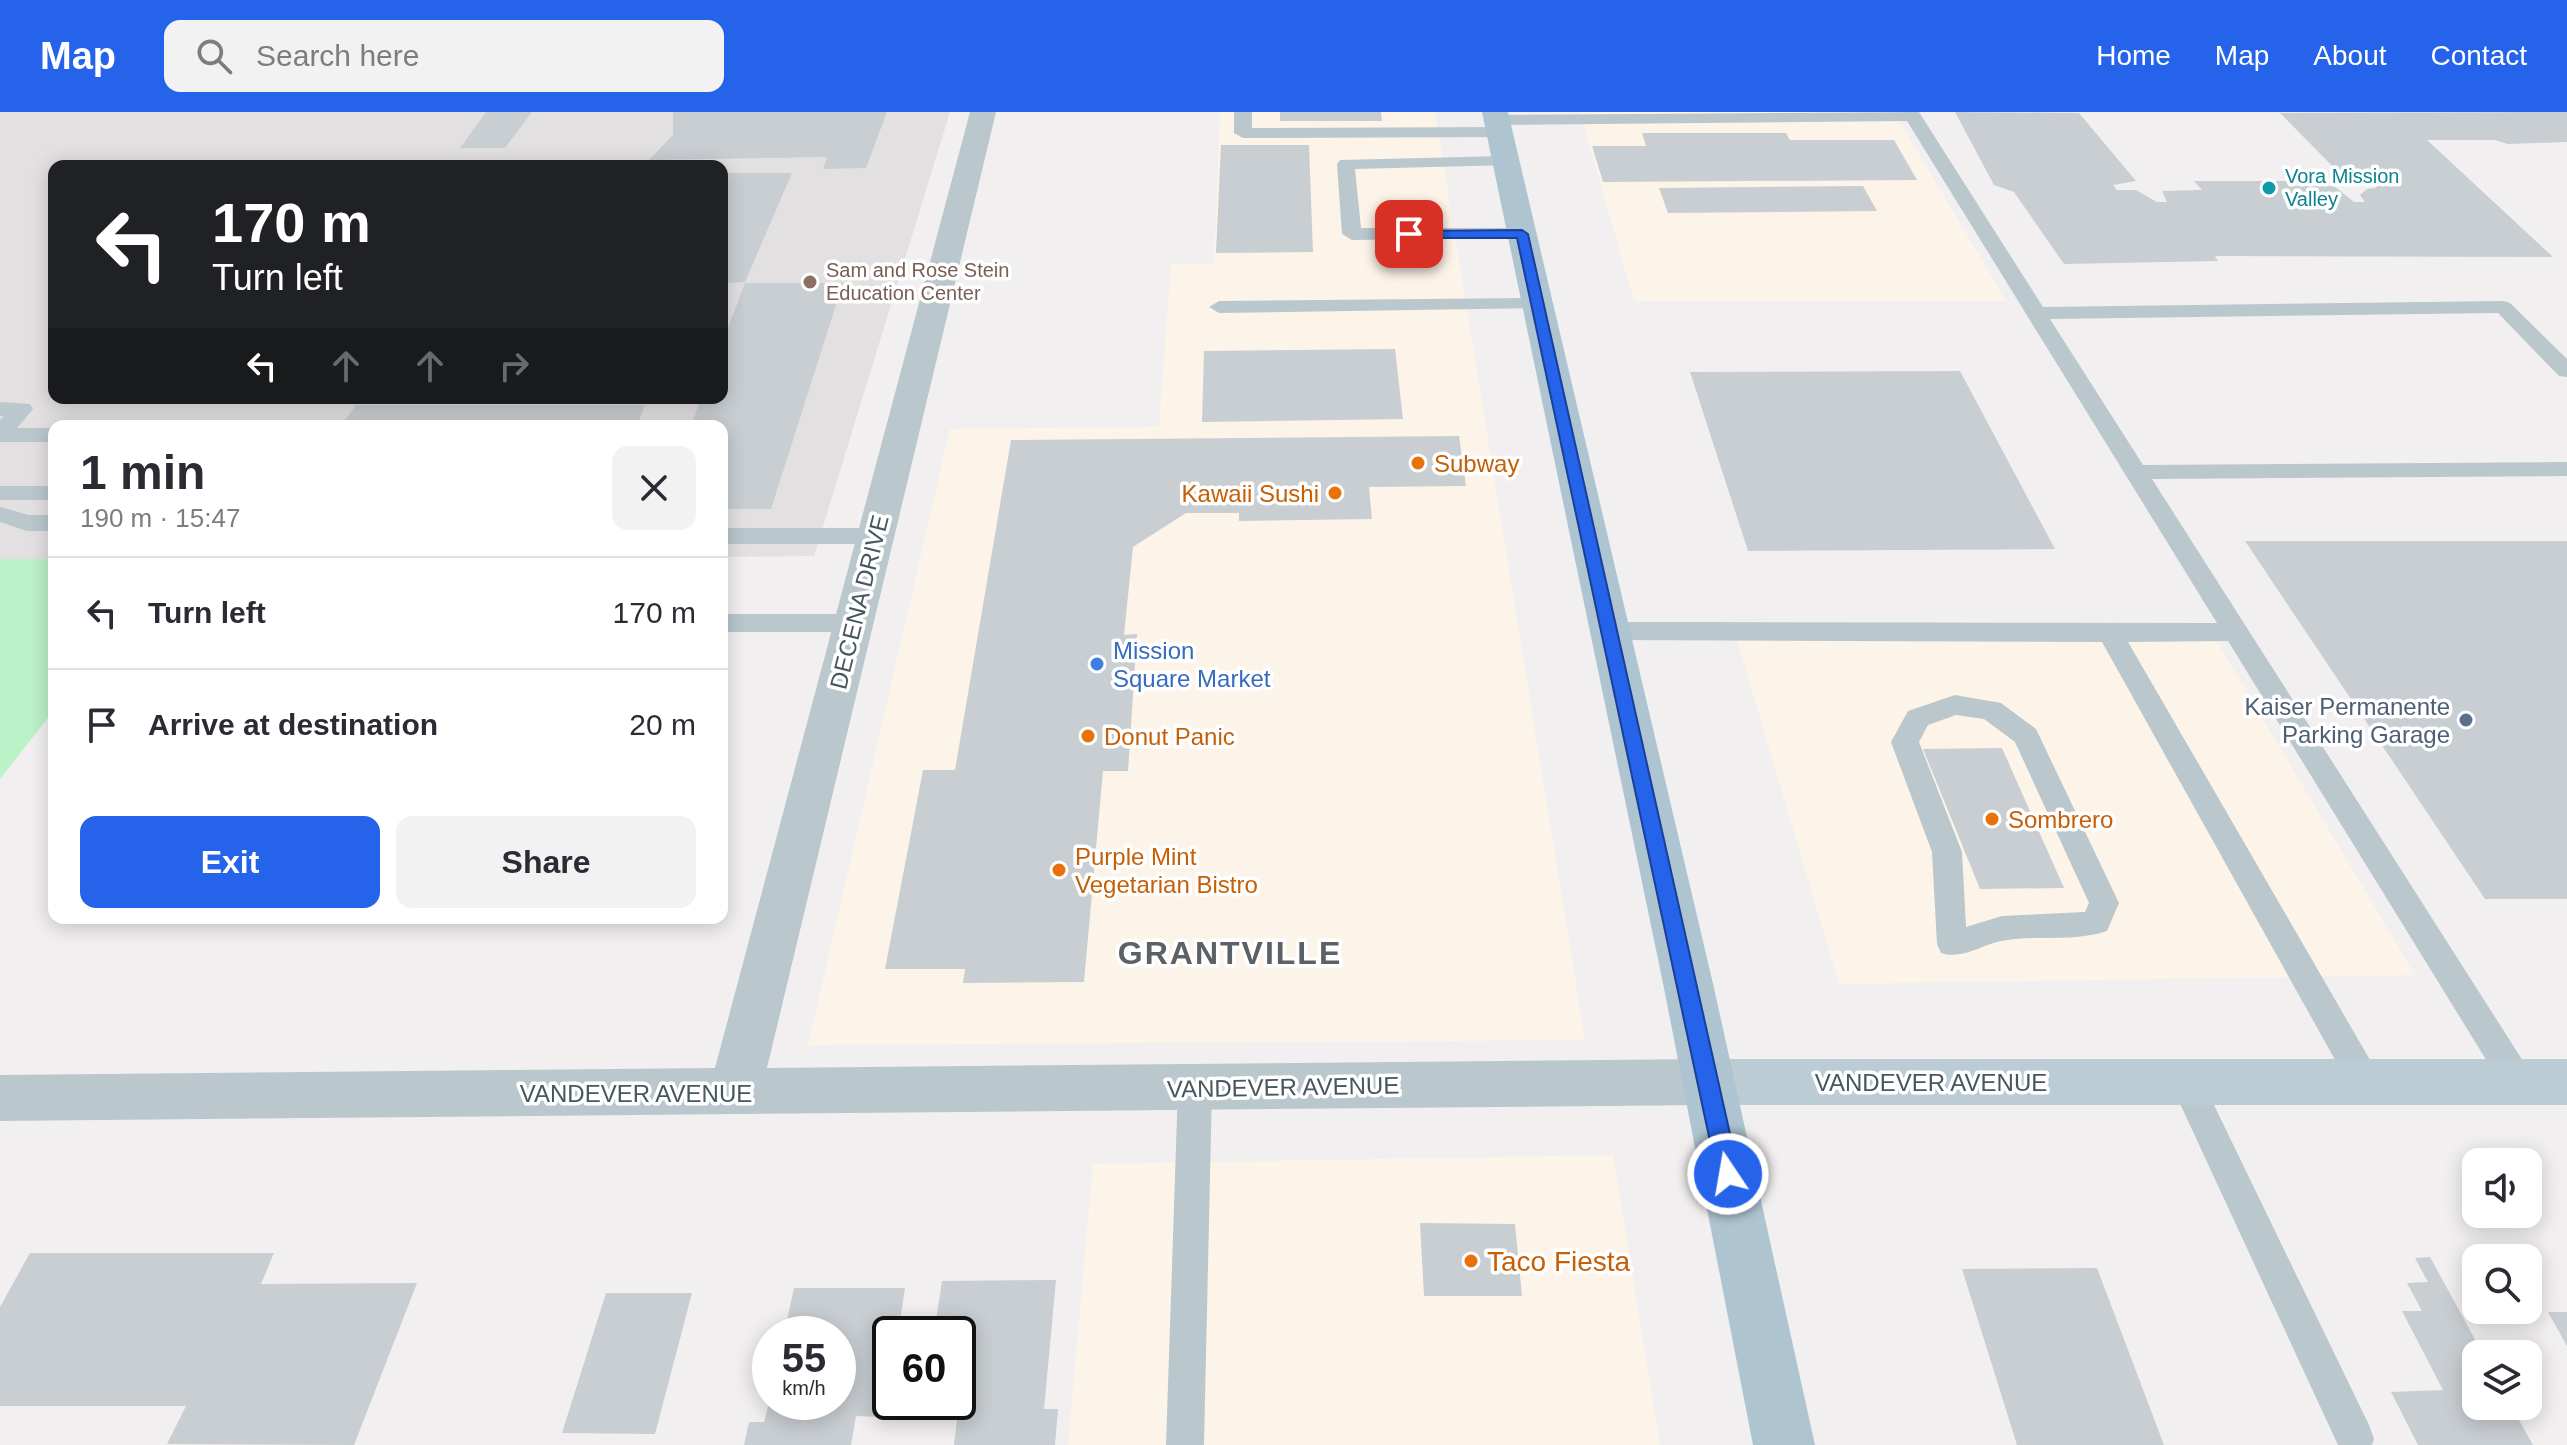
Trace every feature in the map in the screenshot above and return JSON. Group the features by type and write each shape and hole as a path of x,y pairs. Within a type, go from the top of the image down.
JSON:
{"main road":[{"path":"1499,131 1708,1082 1784,1445"}],"street":[{"name":"DECENA DRIVE","path":"735,1092 983,112"},
{"name":"VANDEVER AVENUE","path":"0,1098 1708,1082 2553,1084"}],"lane":[{"path":"1243,112 1243,133 1499,131 1912,114 2235,632 2553,1084"},
{"path":"1499,131 1346,164 1352,234 1522,234"},
{"path":"1219,307 1537,304"},
{"path":"2035,313 2503,307 2567,371"},
{"path":"0,409 22,409 0,434"},
{"path":"0,434 48,435"},
{"path":"2135,472 2567,469"},
{"path":"0,493 48,493"},
{"path":"0,514 27,523 48,523"},
{"path":"728,536 876,536"},
{"path":"728,623 854,623"},
{"path":"1610,631 2235,632"},
{"path":"2110,633 2365,1082"},
{"path":"1955,705 1991,710 2026,736 2104,903 2096,922 2074,927 2002,928 1952,944 1947,852 1905,742 1918,718 1955,705"},
{"path":"2186,1082 2355,1439"},
{"path":"1185,1445 1195,1087"}],"shaded area":[{"name":"Sam and Rose Stein Education Center","path":"0,112 950,112 814,556 728,557 728,420 48,420 48,559 0,559"},
{"path":"1220,112 1435,112 1585,1040 808,1045 950,429 1159,427 1171,264 1214,264"},
{"path":"1580,112 1894,112 2006,301 1634,301"},
{"path":"1737,640 2216,640 2415,975 1839,984"},
{"path":"1613,1155 1660,1445 1068,1445 1093,1164"}],"green space":[{"path":"0,559 48,559 48,718 0,779"}],"building":[{"path":"486,112 532,112 505,148 460,148"},
{"path":"673,112 887,112 866,168 823,169 827,157 649,160 673,135"},
{"path":"1280,112 1381,112 1382,121 1280,121"},
{"name":"Vora Mission Valley","path":"1955,112 2079,113 2136,181 2113,185 2117,190 2136,190 2157,202 2167,202 2162,191 2202,190 2194,181 2286,181 2296,186 2334,186 2354,202 2365,202 2360,195 2367,189 2376,188 2372,182 2348,182 2280,113 2567,112 2567,142 2508,144 2495,140 2427,140 2553,257 2215,256 2218,261 2064,264 2014,192 1994,185"},
{"path":"1642,133 1786,133 1790,140 1894,140 1917,180 1603,182 1592,146 1646,146"},
{"path":"1221,145 1309,145 1313,252 1216,253"},
{"path":"728,173 792,173 745,282 728,283"},
{"path":"1863,186 1877,211 1668,213 1659,188"},
{"path":"745,283 843,283 771,509 728,509 728,420 693,420 699,404 728,404 728,328"},
{"path":"1395,349 1403,419 1202,422 1204,351"},
{"path":"1960,371 2055,549 1748,551 1690,372"},
{"path":"356,405 645,405 639,420 345,420"},
{"path":"1459,436 1466,486 1369,487 1372,519 1239,521 1239,513 1186,513 1133,547 1124,635 1137,634 1128,771 1103,771 1084,982 963,983 965,969 885,969 923,770 955,770 1011,440"},
{"name":"Kaiser Permanente Parking Garage","path":"2245,541 2567,541 2567,899 2485,899"},
{"name":"Sombrero","path":"2002,748 2064,888 1980,889 1923,749"},
{"path":"1420,1223 1515,1224 1522,1296 1424,1296"},
{"path":"30,1253 274,1253 261,1284 417,1283 354,1445 167,1444 186,1406 0,1406 0,1307"},
{"path":"2430,1257 2462,1316 2462,1324 2467,1324 2475,1340 2462,1340 2462,1420 2519,1420 2533,1445 2418,1445 2391,1392 2443,1390 2402,1311 2422,1311 2407,1283 2428,1282 2415,1258"},
{"path":"2097,1268 2164,1445 2017,1445 1962,1269"},
{"path":"1056,1280 1044,1409 1058,1409 1055,1445 954,1445 957,1420 976,1420 976,1316 937,1316 942,1281"},
{"path":"794,1288 905,1288 901,1316 872,1316 872,1417 856,1416 856,1316 788,1316"},
{"path":"606,1293 692,1293 655,1434 562,1433"},
{"path":"2548,1312 2567,1312 2567,1346"},
{"path":"855,1420 851,1445 744,1445 749,1422"}],"place":[{"name":"Vora Mission Valley","path":"2269,188"},
{"name":"Sam and Rose Stein Education Center","path":"810,282"},
{"name":"Subway","path":"1418,463"},
{"name":"Kawaii Sushi","path":"1335,493"},
{"name":"Mission Square Market","path":"1097,664"},
{"name":"Kaiser Permanente Parking Garage","path":"2466,720"},
{"name":"Donut Panic","path":"1088,736"},
{"name":"Sombrero","path":"1992,819"},
{"name":"Purple Mint Vegetarian Bistro","path":"1059,870"},
{"name":"Taco Fiesta","path":"1471,1261"}],"district":[{"name":"GRANTVILLE","path":"1230,953"}],"route":[{"path":"1409,234 1522,234 1728,1174"}]}
